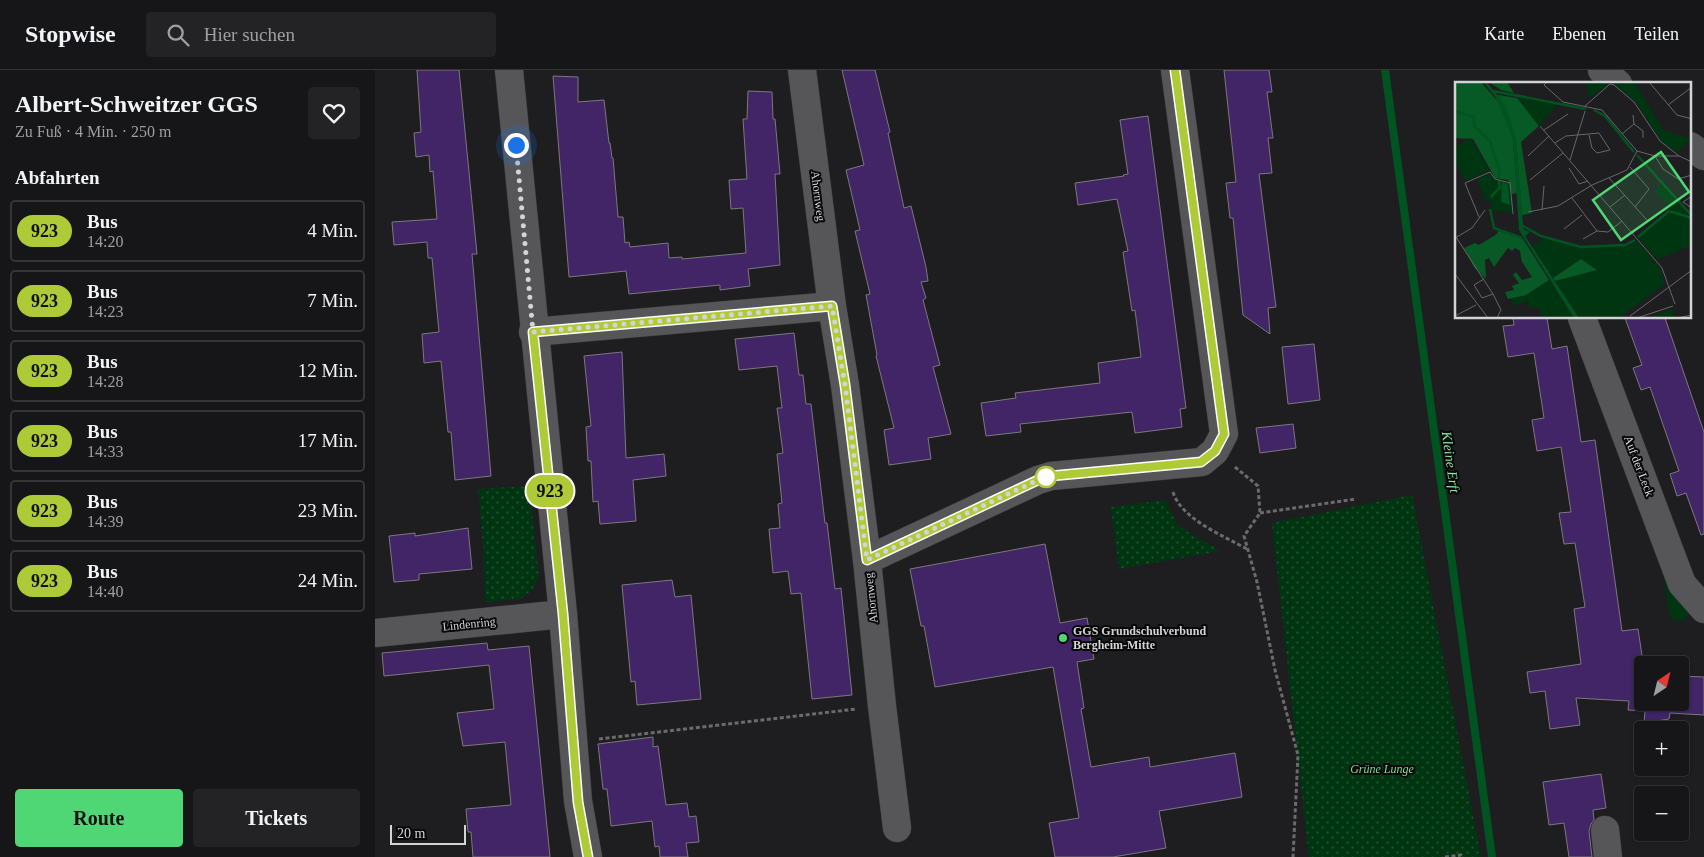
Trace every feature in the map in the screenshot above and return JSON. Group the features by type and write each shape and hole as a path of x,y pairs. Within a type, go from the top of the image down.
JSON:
{"street":[{"path":"509,70 533,332 563,614 578,802 588,857"},
{"name":"Ahornweg","path":"802,70 867,560 897,828"},
{"path":"867,560 1038,480 1051,476 1201,462 1215,451 1224,434 1175,70"},
{"path":"1590,82 1595,70"},
{"path":"1602,70 1616,82"},
{"path":"1691,147 1704,156"},
{"path":"533,332 832,306"},
{"name":"Auf der Leck","path":"1582,319 1682,584 1704,610"},
{"name":"Lindenring","path":"375,633 563,614"},
{"path":"1605,830 1607,857"}],"path":[{"path":"1215,451 1258,486 1260,513 1244,536 1257,582 1275,670 1298,756 1293,857"},
{"path":"1169,465 1173,494 1181,505 1200,523 1248,549"},
{"path":"1260,513 1355,500"},
{"path":"573,742 882,706"},
{"path":"1445,857 1461,854 1462,857"}],"green space":[{"path":"529,486 539,576 532,590 520,599 485,602 483,545 478,489"},
{"name":"Grüne Lunge","path":"1412,495 1481,857 1309,857 1272,523"},
{"path":"1165,500 1177,525 1220,551 1119,569 1111,507"},
{"path":"1666,572 1688,610 1688,615 1684,620 1674,621 1670,616 1663,574"}],"building":[{"path":"417,70 459,70 477,254 472,254 491,476 455,480 451,432 448,432 441,361 424,363 422,334 439,332 432,258 428,258 427,242 394,245 392,222 437,219 433,171 430,172 429,155 416,157 414,133 421,132"},
{"path":"842,70 875,70 890,132 888,133 904,208 911,206 926,267 928,281 921,282 926,298 923,300 940,365 933,367 951,434 928,438 931,459 889,465 884,430 894,428 876,356 866,295 870,294 855,231 860,230 846,170 864,165"},
{"path":"1224,70 1269,70 1272,92 1267,92 1273,138 1268,138 1272,173 1259,174 1276,307 1268,308 1270,334 1243,315 1233,218 1230,218 1226,183 1236,182"},
{"path":"553,76 578,77 578,102 604,100 609,143 613,158 618,217 623,217 625,243 629,242 630,247 668,243 669,258 682,257 682,259 746,253 743,208 731,209 729,180 747,179 743,119 747,119 748,91 772,92 773,119 775,119 780,174 775,174 780,265 748,269 750,286 720,290 720,285 629,294 626,271 569,277"},
{"path":"1148,116 1186,408 1180,409 1182,427 1135,433 1132,412 1020,424 1021,432 986,436 981,403 1016,398 1015,393 1100,383 1098,363 1141,357 1135,310 1132,311 1123,252 1128,251 1117,199 1078,205 1075,183 1128,174 1120,120"},
{"path":"1513,319 1547,319 1552,349 1567,346 1581,442 1595,440 1622,631 1638,629 1642,656 1634,656 1634,710 1628,710 1629,701 1576,698 1580,725 1550,729 1545,691 1530,693 1527,672 1581,664 1574,609 1585,607 1575,543 1564,544 1559,513 1571,512 1561,447 1537,451 1532,420 1544,418 1534,353 1508,357 1503,326 1514,325"},
{"path":"1625,319 1665,319 1704,432 1704,534 1701,535 1686,493 1677,496 1670,474 1679,471 1650,387 1641,390 1633,368 1642,365"},
{"path":"794,333 799,375 803,375 806,404 811,404 835,589 841,588 852,695 812,699 801,593 791,594 788,571 773,573 769,529 780,528 778,504 782,503 777,454 783,453 777,408 782,408 777,366 739,370 735,339"},
{"path":"1314,344 1320,400 1288,404 1282,347"},
{"path":"622,352 626,458 664,454 666,476 633,480 636,521 600,524 598,501 593,502 591,461 588,461 586,427 591,426 584,356"},
{"path":"1293,424 1296,448 1260,453 1256,428"},
{"path":"468,528 472,569 419,574 419,580 394,582 389,536 415,533 415,536"},
{"path":"1045,544 1060,623 1087,618 1094,659 1077,662 1084,708 1081,709 1091,767 1149,757 1150,767 1235,753 1242,797 1159,811 1166,848 1113,857 1055,857 1049,823 1079,818 1053,667 935,687 924,626 921,626 910,569"},
{"path":"672,580 675,597 691,595 701,699 637,705 635,681 631,682 622,585"},
{"path":"487,643 488,650 529,646 550,857 473,857 471,832 468,832 466,809 511,805 505,742 463,746 457,713 494,709 489,665 384,676 382,653"},
{"path":"1689,676 1704,677 1704,715 1670,713 1669,719 1644,721 1645,711 1689,711"},
{"path":"653,737 653,747 658,746 666,805 687,803 689,817 696,816 699,842 686,843 688,857 660,857 659,846 655,847 652,821 611,826 607,789 603,789 598,744"},
{"path":"1601,774 1606,808 1593,810 1594,820 1589,831 1592,857 1569,857 1564,823 1549,825 1543,782"}],"waterway":[{"name":"Kleine Erft","path":"1385,70 1492,857"}],"bus line":[{"name":"923","path":"588,857 578,802 563,614 533,332 832,306 845,385 867,560 1038,480 1051,476 1201,462 1215,451 1224,434 1175,70"}],"place":[{"name":"GGS Grundschulverbund Bergheim-Mitte","path":"1063,638"}],"route":[{"path":"516,145 533,332 832,306 845,385 867,560 1038,480 1051,476 1046,477"}]}
